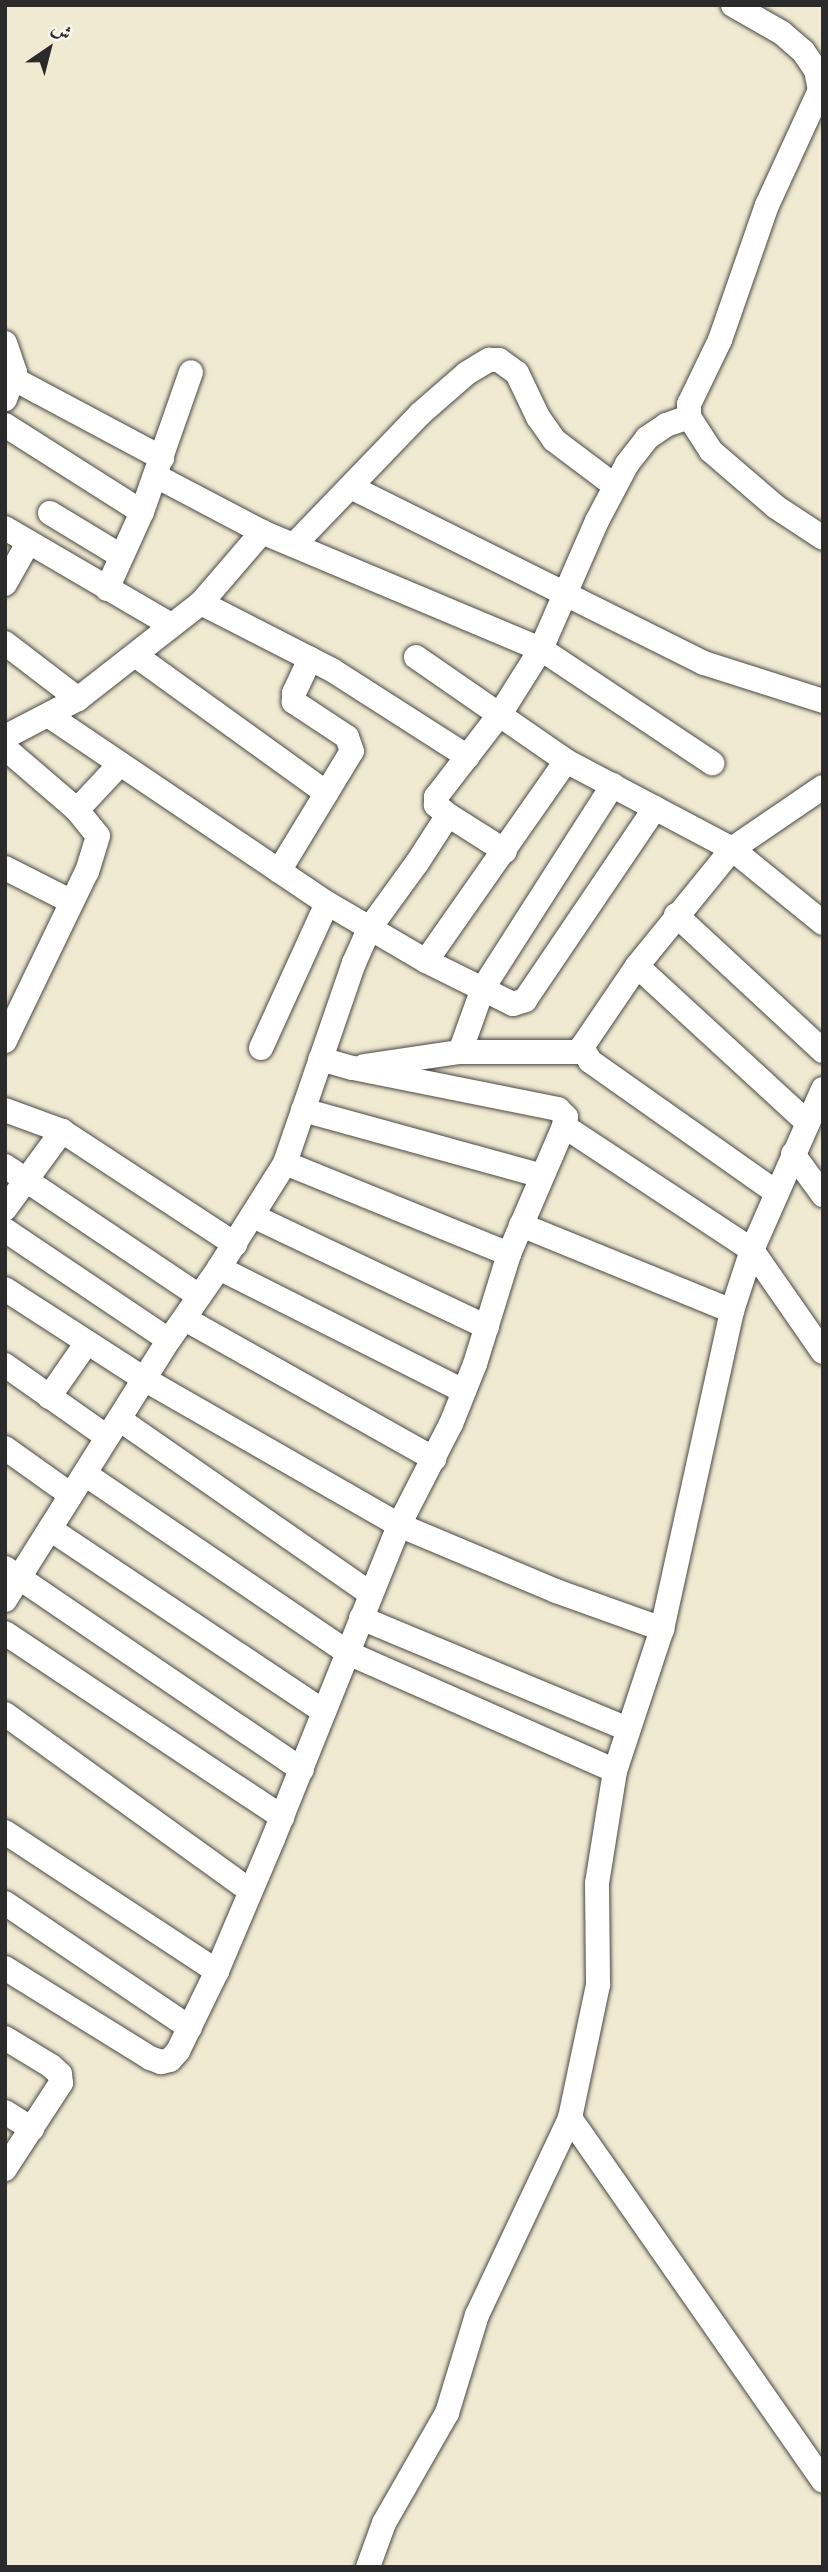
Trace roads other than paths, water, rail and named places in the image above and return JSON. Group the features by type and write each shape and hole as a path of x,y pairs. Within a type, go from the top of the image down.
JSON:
{"street":[{"path":"733,5 782,33 803,51 816,70 820,90 766,205 720,340 689,404 689,417 711,451 776,507 823,538"},
{"path":"5,343 15,372 9,389 159,467 262,532 541,649 712,763"},
{"path":"294,545 420,414 457,381 489,360 499,360 517,373 538,417 554,440 615,486"},
{"path":"107,589 142,512 191,372"},
{"path":"505,851 448,815 436,804 436,797 499,715 541,649 615,486 647,438 666,425 689,417"},
{"path":"5,425 142,512"},
{"path":"351,487 705,663 823,701"},
{"path":"50,513 121,556"},
{"path":"5,528 171,625"},
{"path":"5,737 78,699 201,603 262,532"},
{"path":"5,584 28,543"},
{"path":"201,603 310,658 468,757"},
{"path":"5,643 78,699"},
{"path":"135,655 326,793"},
{"path":"416,657 566,761 732,849 823,923"},
{"path":"279,871 352,751 347,737 294,702 294,693 310,658"},
{"path":"48,715 327,903 425,961 513,1004 525,1000 655,808"},
{"path":"5,748 77,810 97,836 87,871 70,901 5,1041"},
{"path":"425,961 566,761"},
{"path":"77,810 120,764"},
{"path":"460,1052 483,988 613,785"},
{"path":"777,1194 590,1061 582,1047 637,966 732,849 823,787"},
{"path":"5,1600 13,1573 50,1530 144,1379 235,1244 285,1163 320,1059 369,929 418,863 448,815"},
{"path":"7,872 70,901"},
{"path":"261,1048 327,903"},
{"path":"676,915 823,1051"},
{"path":"637,966 808,1123"},
{"path":"352,1069 460,1052 583,1052"},
{"path":"5,1968 161,2062 170,2060 190,2028 217,1971 302,1770 399,1525 434,1459 464,1391 509,1254 564,1126 566,1116 558,1109 352,1069 320,1059"},
{"path":"368,2567 384,2524 447,2413 477,2315 570,2118 598,1984 597,1884 615,1771 662,1629 732,1311 751,1250 822,1095"},
{"path":"5,1110 62,1131 235,1244"},
{"path":"303,1110 542,1176"},
{"path":"564,1126 751,1250 823,1352"},
{"path":"5,1209 62,1131"},
{"path":"793,1154 823,1195"},
{"path":"285,1163 509,1254"},
{"path":"5,1166 199,1296"},
{"path":"253,1216 487,1327"},
{"path":"521,1225 732,1311"},
{"path":"5,1230 169,1340"},
{"path":"219,1268 464,1391"},
{"path":"5,1289 86,1344 144,1379 399,1525 556,1591 662,1629"},
{"path":"186,1319 434,1459"},
{"path":"49,1397 86,1344"},
{"path":"5,1365 49,1397 113,1428 371,1594"},
{"path":"5,1448 71,1495"},
{"path":"85,1474 348,1653 615,1771"},
{"path":"50,1530 324,1712"},
{"path":"13,1573 302,1770"},
{"path":"361,1618 628,1729"},
{"path":"5,1633 282,1817"},
{"path":"5,1714 249,1890"},
{"path":"5,1832 217,1971"},
{"path":"5,1903 190,2028"},
{"path":"5,2038 60,2074 61,2083 5,2169"},
{"path":"5,2112 32,2129"},
{"path":"570,2118 823,2480"}]}
